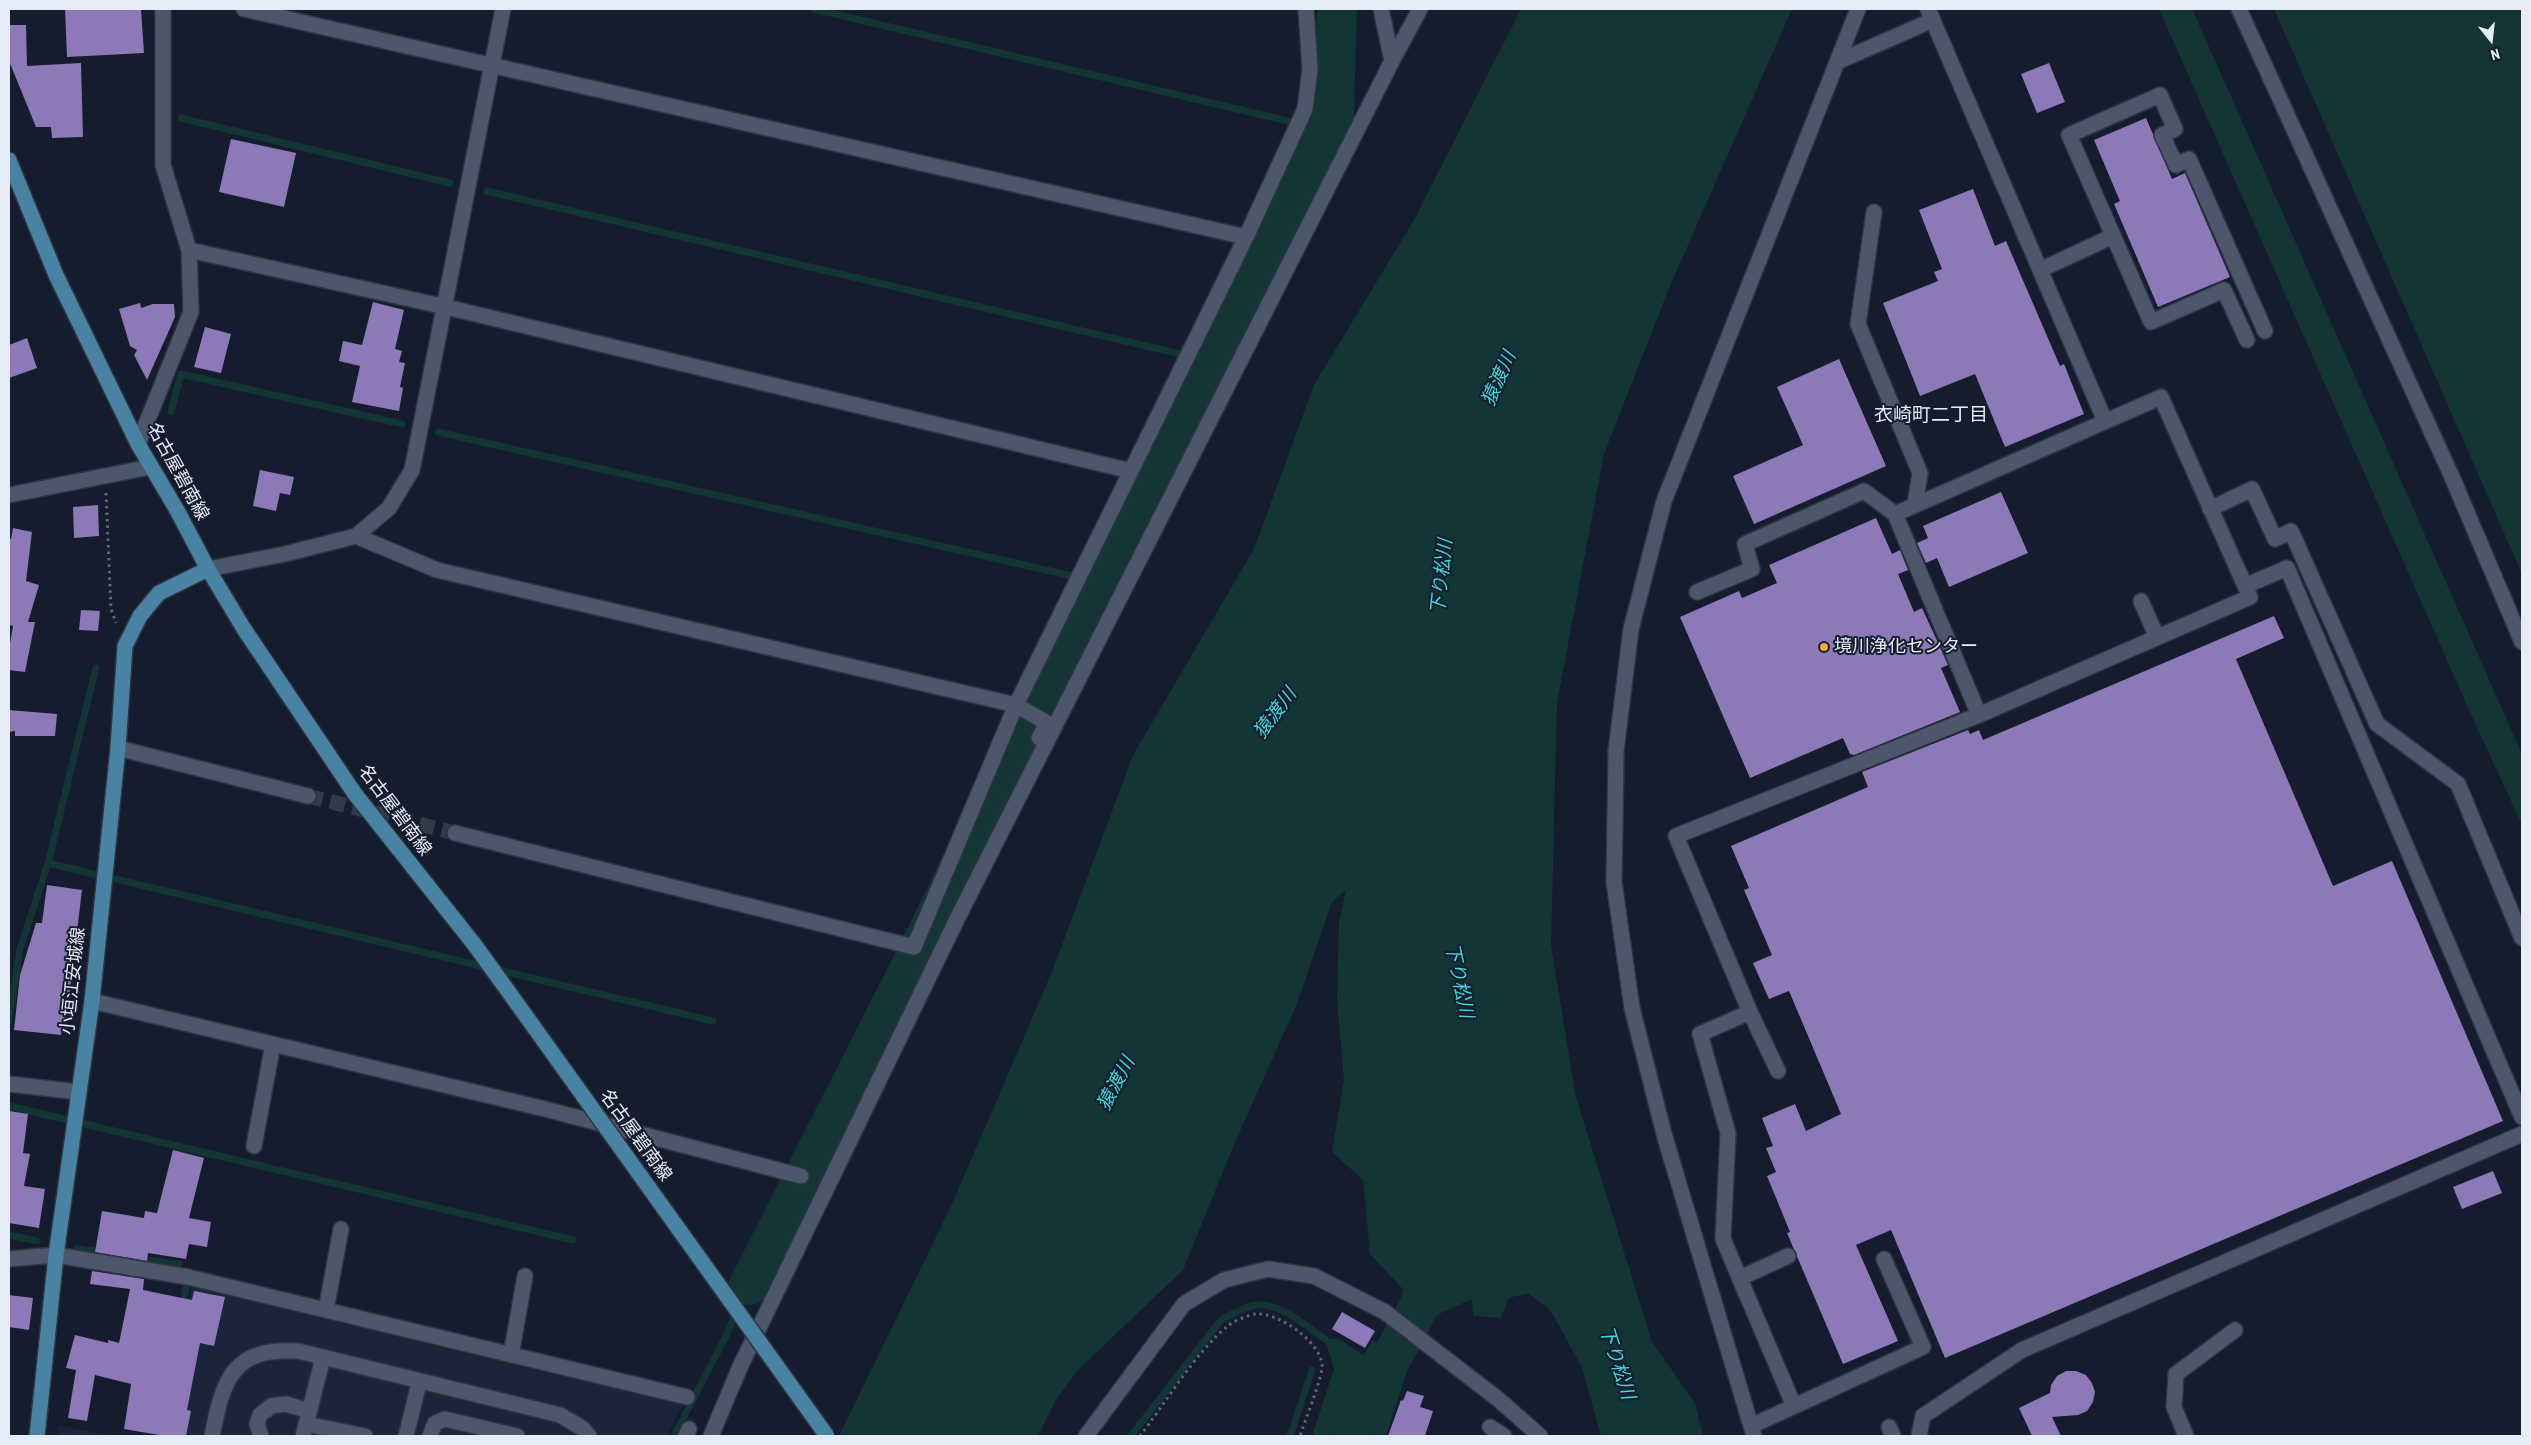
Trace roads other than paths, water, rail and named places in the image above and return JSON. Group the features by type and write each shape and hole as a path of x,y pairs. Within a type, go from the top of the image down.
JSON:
{"main road":[{"name":"名古屋碧南線","path":"9,160 56,275 138,444 244,629 355,794 480,952 827,1436"},
{"name":"小垣江安城線","path":"37,1436 56,1254 92,1002 118,748 125,646 140,616 159,593 208,569"}],"street":[{"path":"138,444 191,312 189,250 163,165 163,9"},
{"path":"244,9 1246,237"},
{"path":"208,569 285,554 356,536 389,508 412,470 446,307 503,9"},
{"path":"455,833 914,947 1017,706 1246,237 1306,109 1310,69 1306,9"},
{"path":"1381,9 1392,61"},
{"path":"711,1436 740,1367 949,937 1420,9"},
{"path":"1858,9 1664,501 1631,630 1616,751 1614,882 1632,1008 1664,1134 1752,1431 1794,1406 1922,1346 1884,1259"},
{"path":"2239,9 2452,477 2522,642"},
{"path":"1837,62 1930,14 2105,421"},
{"path":"2247,340 2224,290 2151,322 2069,135 2160,95 2175,129 2162,135 2176,165 2189,159 2264,331"},
{"path":"1874,212 1858,324 1920,473 1916,505"},
{"path":"2040,270 2113,236"},
{"path":"189,250 446,307 1131,472"},
{"path":"1778,1071 1750,1012 1676,836 1980,715 2250,597 2161,397 1895,514"},
{"path":"9,495 150,467"},
{"path":"2210,509 2252,489 2274,539 2291,532 2377,724 2458,784 2522,938"},
{"path":"1697,592 1752,569 1745,544 1864,491 1895,514 1980,715"},
{"path":"356,536 438,570 1017,706 1047,723 1009,798 1009,819"},
{"path":"2245,586 2287,568 2522,1117"},
{"path":"2141,601 2157,637"},
{"path":"118,748 308,796"},
{"path":"92,1002 545,1109 801,1176"},
{"path":"1750,1012 1700,1034 1728,1132 1723,1239 1794,1406"},
{"path":"254,1146 273,1044"},
{"path":"11,1084 78,1099"},
{"path":"1919,1436 1923,1416 2022,1350 2522,1134"},
{"path":"326,1310 341,1229"},
{"path":"9,1259 56,1254 188,1276 686,1397"},
{"path":"1740,1278 1788,1256"},
{"path":"1086,1436 1184,1304 1224,1280 1268,1269 1314,1276 1385,1312 1473,1380 1540,1436"},
{"path":"511,1355 525,1276"},
{"path":"2186,1436 2174,1407 2176,1374 2235,1330"},
{"path":"212,1436 222,1393 228,1377 240,1364 255,1354 278,1350 298,1351 560,1415 582,1428 589,1436"},
{"path":"306,1423 322,1358"},
{"path":"406,1436 419,1382"},
{"path":"261,1436 257,1424 260,1414 271,1406 286,1404 306,1423 365,1436"},
{"path":"430,1436 435,1423 445,1419 507,1435"},
{"path":"1490,1427 1504,1436"}],"water":[{"path":"1521,9 1792,9 1670,286 1604,454 1557,703 1551,946 1576,1097 1652,1342 1695,1403 1703,1436 1601,1436 1582,1368 1551,1311 1528,1293 1509,1298 1501,1318 1473,1316 1472,1299 1430,1318 1370,1254 1363,1180 1332,1152 1344,1080 1337,1000 1339,923 1346,890 1332,902 1296,1006 1233,1147 1183,1270 1078,1370 1057,1398 1038,1436 839,1436 951,1206 1015,1058 1053,969 1133,755 1254,549 1314,385 1414,220"},
{"path":"2159,9 2192,9 2234,103 2522,754 2522,825 2469,710"},
{"path":"2274,9 2522,9 2522,574"},
{"path":"1389,1332 1408,1349 1399,1360 1408,1368 1386,1436 1312,1436 1334,1369 1325,1339 1339,1339 1363,1355 1373,1340 1380,1346"}],"waterway":[{"path":"814,9 1326,130"},
{"path":"749,1285 918,952 1038,706 1334,114 1337,9"},
{"path":"181,118 450,183"},
{"path":"487,191 1210,361"},
{"path":"171,412 181,374 402,424"},
{"path":"438,432 1099,582"},
{"path":"9,1021 20,949 48,863 96,668"},
{"path":"48,863 713,1021"},
{"path":"9,1106 573,1240"},
{"path":"9,1235 37,1241"},
{"path":"77,1248 124,1257"},
{"path":"1350,1436 1419,1306 1441,1255"},
{"path":"139,1259 179,1264"},
{"path":"674,1436 724,1340 749,1285"},
{"path":"183,1306 186,1287"},
{"path":"1131,1436 1221,1320 1236,1312 1259,1305 1273,1307 1289,1314 1325,1339"},
{"path":"1290,1436 1312,1370"}],"tunnel":[{"path":"308,796 455,833"}],"place":[{"name":"境川浄化センター","path":"1824,647"}],"district":[{"name":"衣崎町二丁目","path":"1931,416"}],"water label":[{"name":"猿渡川","path":"1500,379"},
{"name":"下り松川","path":"1443,577"},
{"name":"猿渡川","path":"1276,714"},
{"name":"下り松川","path":"1458,981"},
{"name":"猿渡川","path":"1117,1084"},
{"name":"下り松川","path":"1616,1363"}]}
